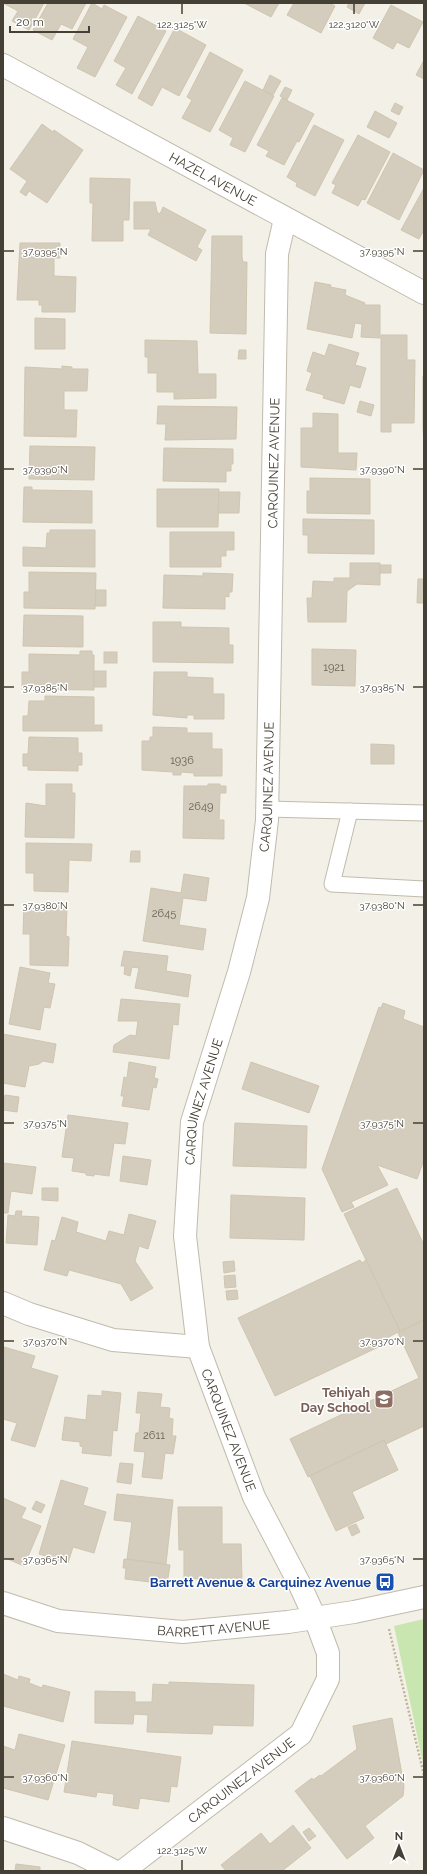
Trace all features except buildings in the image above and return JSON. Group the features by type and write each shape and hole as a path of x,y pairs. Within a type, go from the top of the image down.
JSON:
{"street":[{"name":"HAZEL AVENUE","path":"3,65 424,293"},
{"name":"CARQUINEZ AVENUE","path":"123,1871 300,1734 328,1679 328,1653 315,1618 300,1583 254,1497 198,1347 185,1236 192,1122 239,972 258,898 267,809 277,254 285,219"},
{"path":"3,1303 29,1314 113,1340 198,1347"},
{"name":"BARRETT AVENUE","path":"3,1603 58,1621 183,1632 315,1618 424,1597"},
{"path":"3,1828 78,1853 114,1871"}],"lane":[{"path":"267,809 424,813"},
{"path":"350,811 332,884 424,889"}],"path":[{"path":"383,1606 424,1775"}],"green space":[{"path":"424,1619 424,1768 394,1626"}],"place":[{"name":"Tehiyah Day School","path":"384,1399"},
{"name":"Barrett Avenue & Carquinez Avenue","path":"385,1582"}]}
